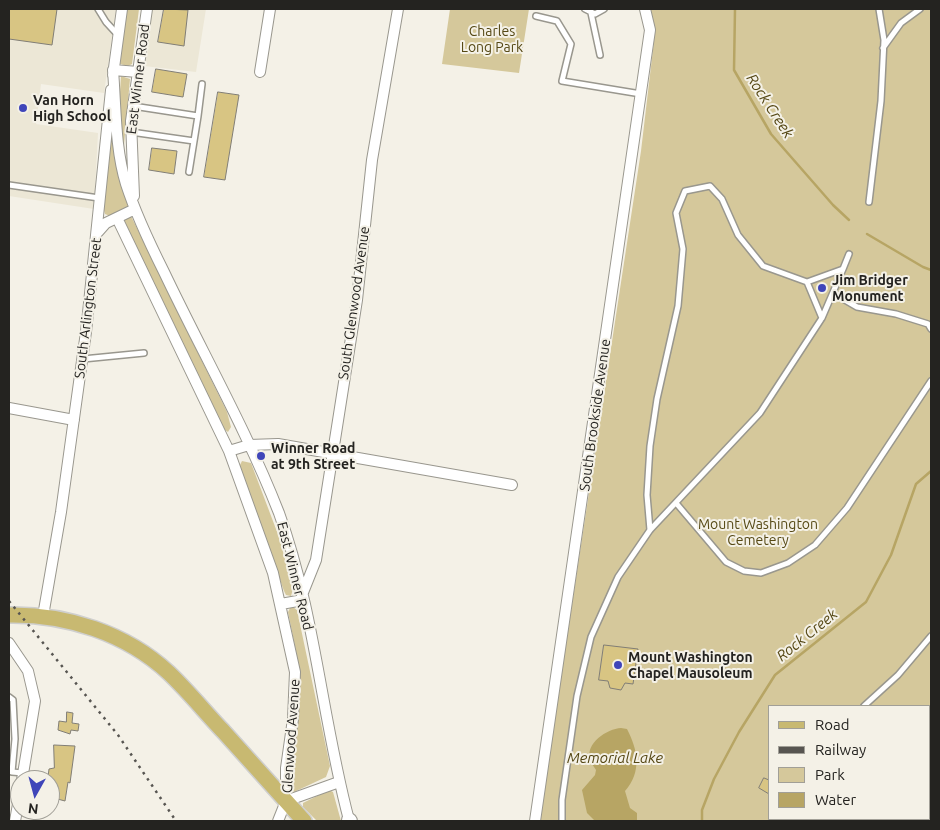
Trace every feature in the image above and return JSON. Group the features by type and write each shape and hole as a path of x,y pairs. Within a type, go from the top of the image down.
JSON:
{"main road":[{"path":"9,615 44,611 104,632 131,645 157,662 190,695 304,821"}],"street":[{"name":"South Arlington Street","path":"44,611 62,512 82,359 98,232 105,130 122,9"},
{"name":"East Winner Road","path":"135,209 130,132 147,9"},
{"path":"260,72 270,9"},
{"name":"South Glenwood Avenue","path":"303,598 316,560 357,300 372,160 398,9"},
{"name":"South Brookside Avenue","path":"534,821 650,30 645,9"},
{"name":"East Winner Road","path":"114,70 121,161 135,209 196,341 249,445 279,515 303,598 339,782 349,821"},
{"path":"114,70 138,72"},
{"path":"98,232 106,223 135,209"},
{"name":"East Winner Road","path":"117,218 229,451 273,573 281,604"},
{"path":"9,408 74,420"},
{"path":"229,451 249,445 278,444 512,485"},
{"path":"281,604 303,598"},
{"name":"Glenwood Avenue","path":"281,604 296,672 293,719 286,768 286,801"},
{"path":"9,642 28,671 35,702 24,770"},
{"path":"278,821 286,801 339,782"}],"lane":[{"path":"98,9 106,22 118,35"},
{"path":"585,9 591,13 600,12 604,9"},
{"path":"868,202 881,101 883,48 879,9"},
{"path":"883,48 901,23 920,9"},
{"path":"591,13 600,55"},
{"path":"536,16 557,21 564,28 571,44 562,81 641,94"},
{"path":"189,172 202,84"},
{"path":"133,106 198,116"},
{"path":"130,132 194,141"},
{"path":"9,185 100,198"},
{"path":"650,530 647,495 650,446 657,399 678,306 683,249 676,213 685,191 710,186 722,199 738,235 763,266 807,282 843,269"},
{"path":"562,821 562,800 577,696 592,637 618,577 650,530 760,414 822,318 849,254"},
{"path":"807,282 822,318"},
{"path":"833,293 857,307 896,314 928,324 931,329"},
{"path":"82,359 144,353"},
{"path":"676,503 726,562 744,572 761,574 788,563 816,545 847,508 931,381"},
{"path":"865,705 898,675 931,636"},
{"path":"9,697 13,700 16,720 10,770"}],"shaded area":[{"name":"Van Horn High School","path":"9,9 116,9 104,93 41,84 36,124 98,133 94,209 9,196"},
{"path":"152,9 206,9 196,72 144,66"}],"green space":[{"path":"127,9 139,9 132,64 128,66 120,64"},
{"name":"Charles Long Park","path":"450,9 529,9 519,73 442,64"},
{"name":"Mount Washington Cemetery","path":"647,9 931,9 931,821 539,821 641,151 654,41 654,22"},
{"path":"121,76 130,79 123,156 119,107"},
{"path":"109,113 128,206 128,209 110,216 105,214 104,210"},
{"path":"131,216 227,412 231,427 228,432 222,428 124,221 124,219"},
{"path":"242,461 251,463 279,537 293,589 291,596 286,595 284,591 241,470 240,465"},
{"path":"293,607 297,610 330,766 326,777 294,792 290,784 299,688 299,666 288,612"},
{"path":"329,790 333,792 341,821 317,821 303,807 303,803"}],"water":[{"name":"Memorial Lake","path":"621,728 627,729 636,753 634,776 625,791 630,808 637,813 637,821 595,821 587,813 582,790 595,775 596,770 589,754 598,738 610,731"}],"building":[{"path":"9,9 57,9 52,45 9,39"},
{"path":"164,9 188,10 184,46 158,42"},
{"path":"156,69 187,74 183,97 152,92"},
{"path":"218,92 239,95 225,180 204,177"},
{"path":"152,148 177,151 174,174 149,170"},
{"name":"Mount Washington Chapel Mausoleum","path":"604,645 638,649 633,684 625,683 621,690 610,688 608,681 599,680"},
{"path":"67,712 73,713 72,723 79,724 78,731 71,730 70,734 58,730 59,721 66,722"},
{"path":"54,745 75,746 70,783 68,782 65,801 60,800 60,770 49,770 54,768"},
{"path":"764,778 768,780 768,793 759,788"}],"waterway":[{"name":"Rock Creek","path":"735,9 734,70 771,134 833,205 849,220"},
{"name":"Rock Creek","path":"867,234 931,270"},
{"name":"Rock Creek","path":"702,821 702,810 714,779 739,732 775,675 866,602 891,555 916,484 931,471"}],"railway":[{"path":"9,601 118,735 176,821"}],"place":[{"name":"Van Horn High School","path":"23,108"},
{"name":"Jim Bridger Monument","path":"822,288"},
{"name":"Winner Road at 9th Street","path":"261,456"},
{"name":"Mount Washington Chapel Mausoleum","path":"618,665"}]}
